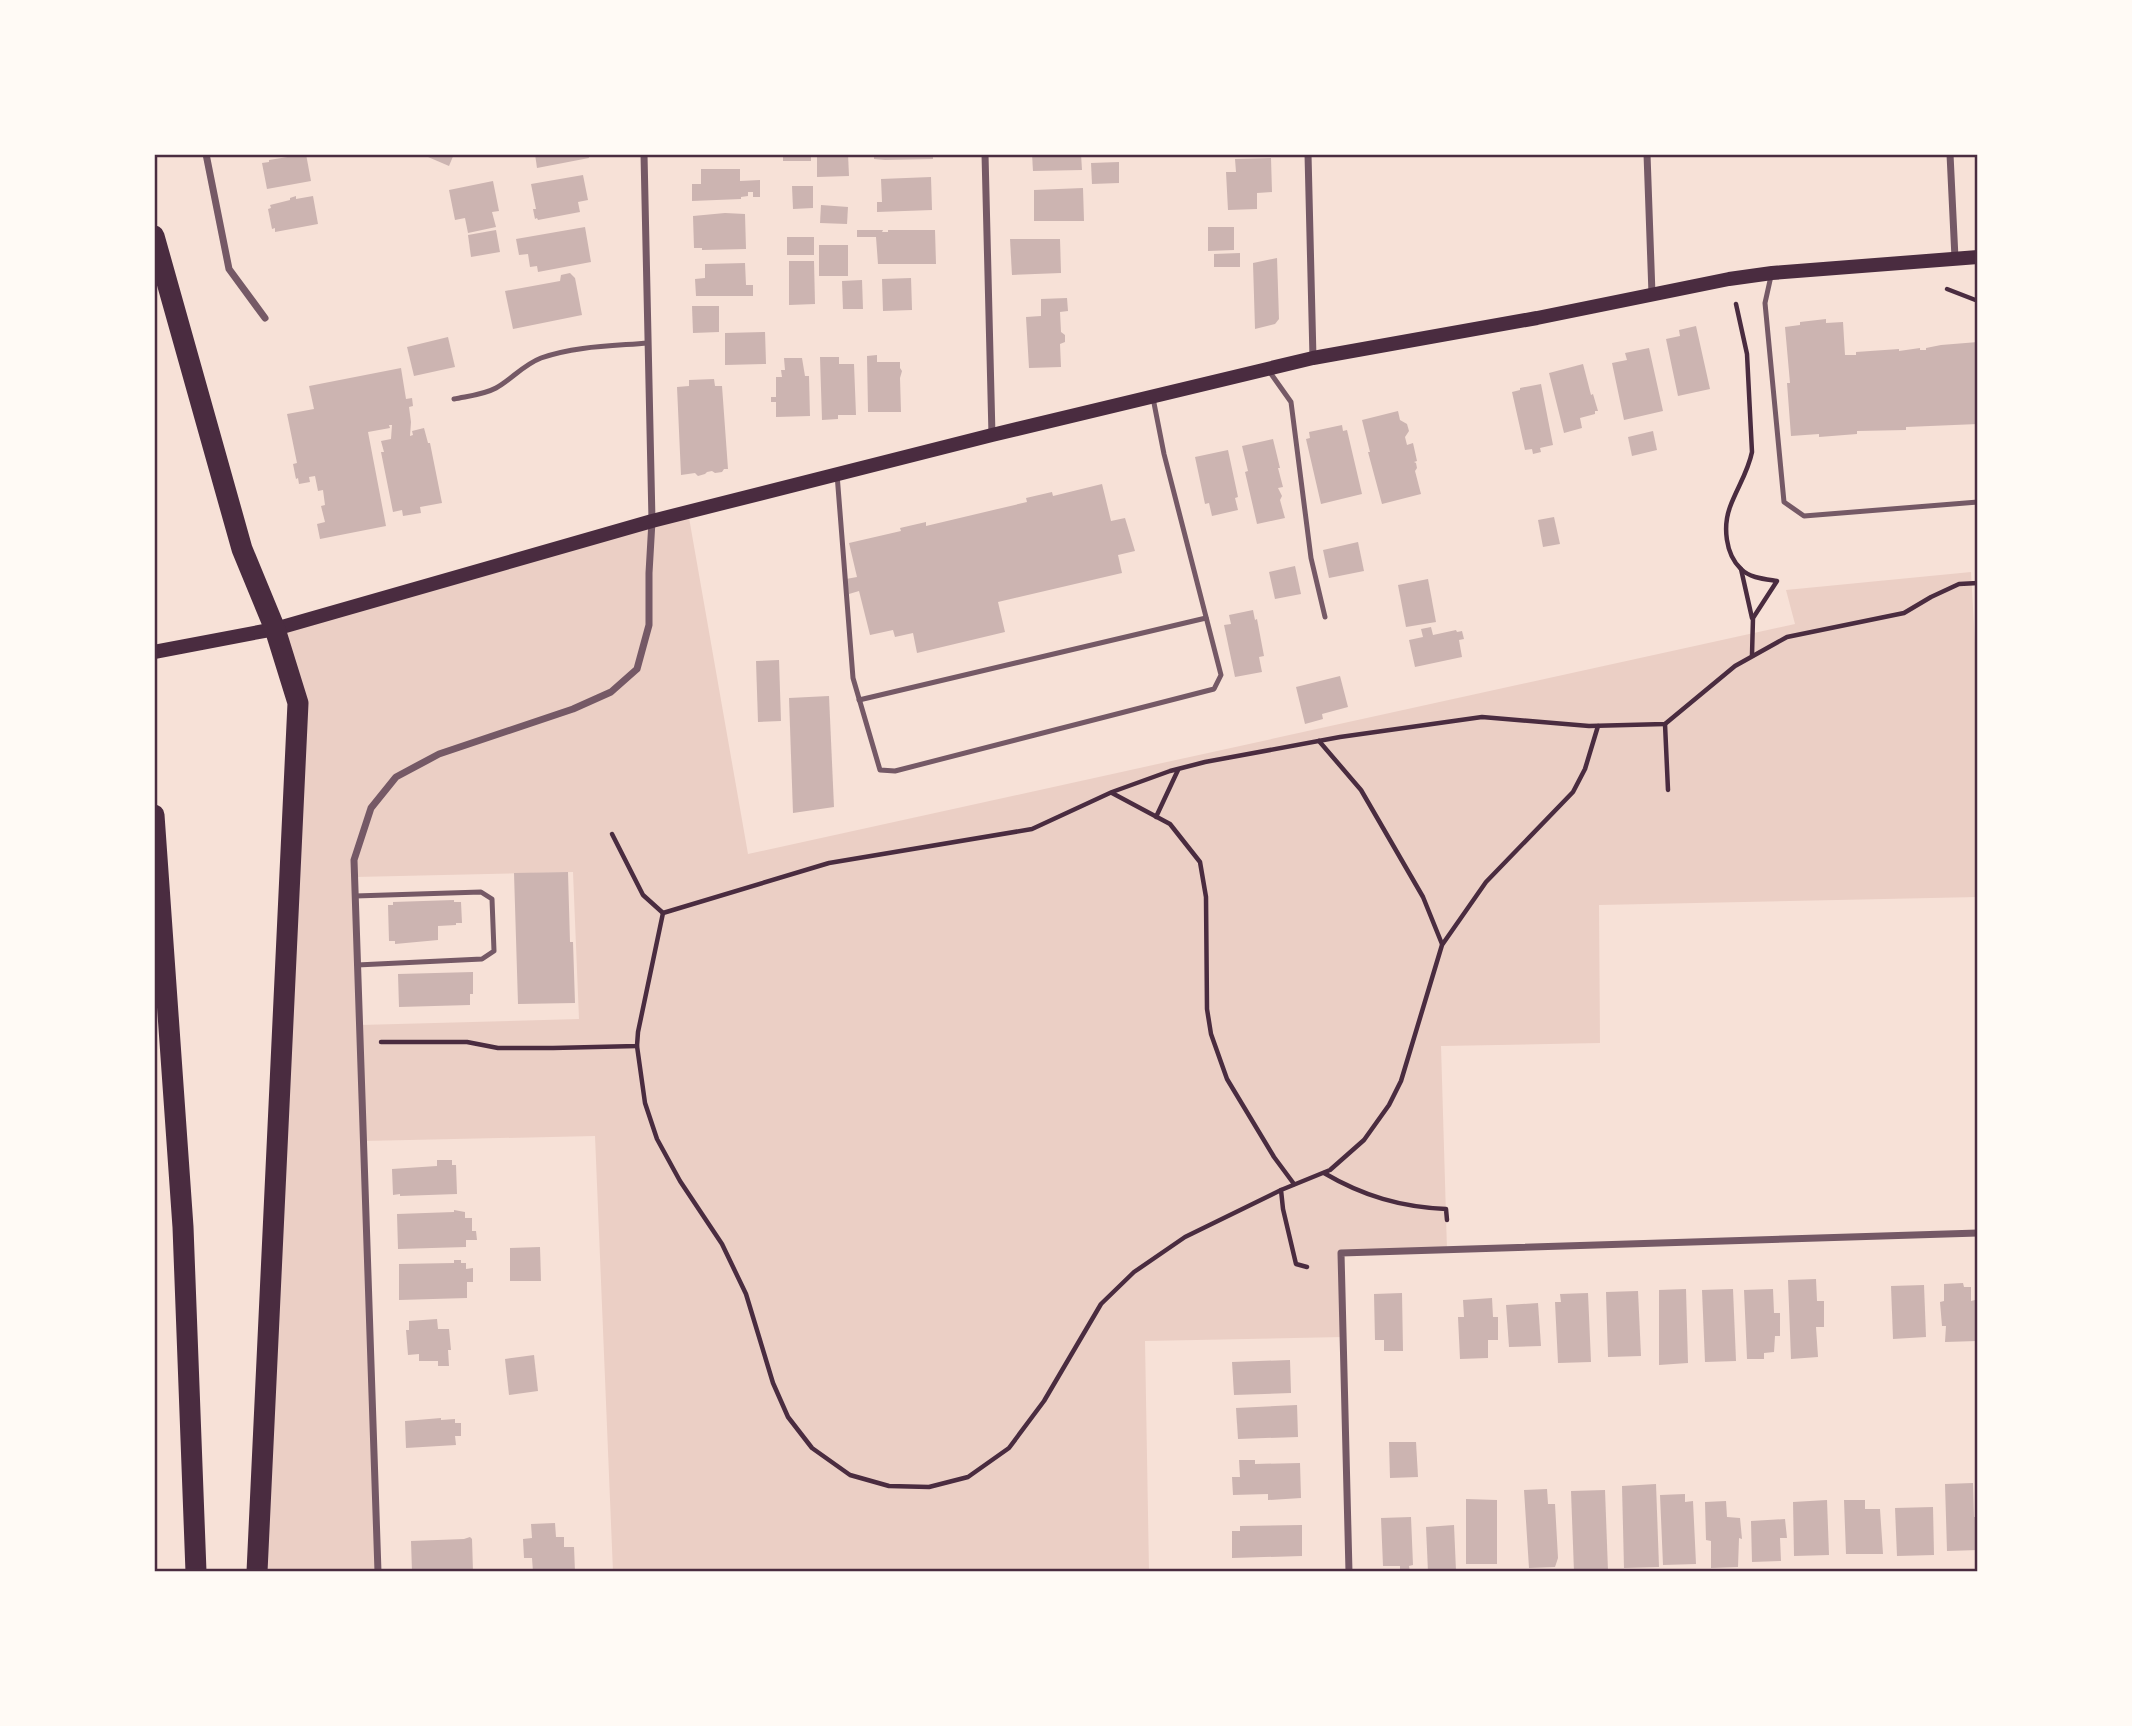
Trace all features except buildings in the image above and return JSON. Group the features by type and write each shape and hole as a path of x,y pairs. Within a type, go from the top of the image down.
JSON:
{"highway":[{"path":"154,236 242,549 275,629 298,703 257,1572"},
{"path":"154,816 183,1227 195,1572"}],"main road":[{"path":"154,652 275,629 652,521 1313,358 1772,273 1978,257"}],"street":[{"path":"206,154 229,269 265,318"},
{"path":"378,1572 354,860 371,808 396,777 439,754 611,692 638,669 649,625 652,521 644,154"},
{"path":"985,154 992,435"},
{"path":"1308,154 1313,358"},
{"path":"1647,154 1652,294"},
{"path":"1950,154 1955,259"},
{"path":"1349,1572 1341,1253 1978,1234"}],"lane":[{"path":"1772,273 1765,303 1784,502 1804,516 1978,502"},
{"path":"454,399 499,387 538,359 585,349 648,343"},
{"path":"1267,369 1291,402 1311,558 1325,617"},
{"path":"837,474 853,678 880,770 895,771 1214,689 1221,675 1164,454 1153,396"},
{"path":"859,700 1206,618"},
{"path":"355,896 481,892 492,899 494,951 482,959 358,965"}],"path":[{"path":"1947,289 1978,301"},
{"path":"1736,304 1746,354 1752,452 1749,467 1730,508 1725,531 1732,555 1741,569 1752,618 1752,656"},
{"path":"1741,569 1757,578 1777,581 1752,618"},
{"path":"663,913 829,863 1032,829 1112,792 1178,769 1319,741 1482,717 1598,726 1665,724 1735,666 1787,637 1904,614 1959,584 1978,583"},
{"path":"1665,724 1668,790"},
{"path":"663,913 637,1046 645,1103 657,1139 680,1181 722,1244 746,1294 773,1383 788,1417 812,1448 850,1475 889,1486 929,1487 968,1477 1009,1448 1044,1401 1101,1304 1134,1272 1185,1237 1281,1190 1330,1170 1364,1140 1389,1105 1401,1081 1443,945 1486,882 1573,792 1586,769 1598,726"},
{"path":"1319,741 1361,790 1423,897 1443,945"},
{"path":"1156,817 1178,769"},
{"path":"1112,792 1170,824 1200,862 1206,897 1207,1009 1211,1034 1227,1079 1274,1157 1294,1184"},
{"path":"612,834 643,895 663,913"},
{"path":"381,1042 467,1042 498,1048 637,1046"},
{"path":"1324,1173 1350,1188 1390,1201 1419,1208 1446,1209 1447,1220"},
{"path":"1281,1190 1296,1264 1307,1267"}],"shaded area":[{"path":"688,512 748,854 1795,624 1786,590 1971,572 1978,697 1978,897 1599,905 1600,1043 1441,1046 1447,1250 1341,1253 1343,1337 1145,1341 1149,1572 613,1572 595,1136 364,1141 378,1572 257,1572 298,703 275,629","holes":["573,872 579,1019 360,1025 355,877"]}]}
